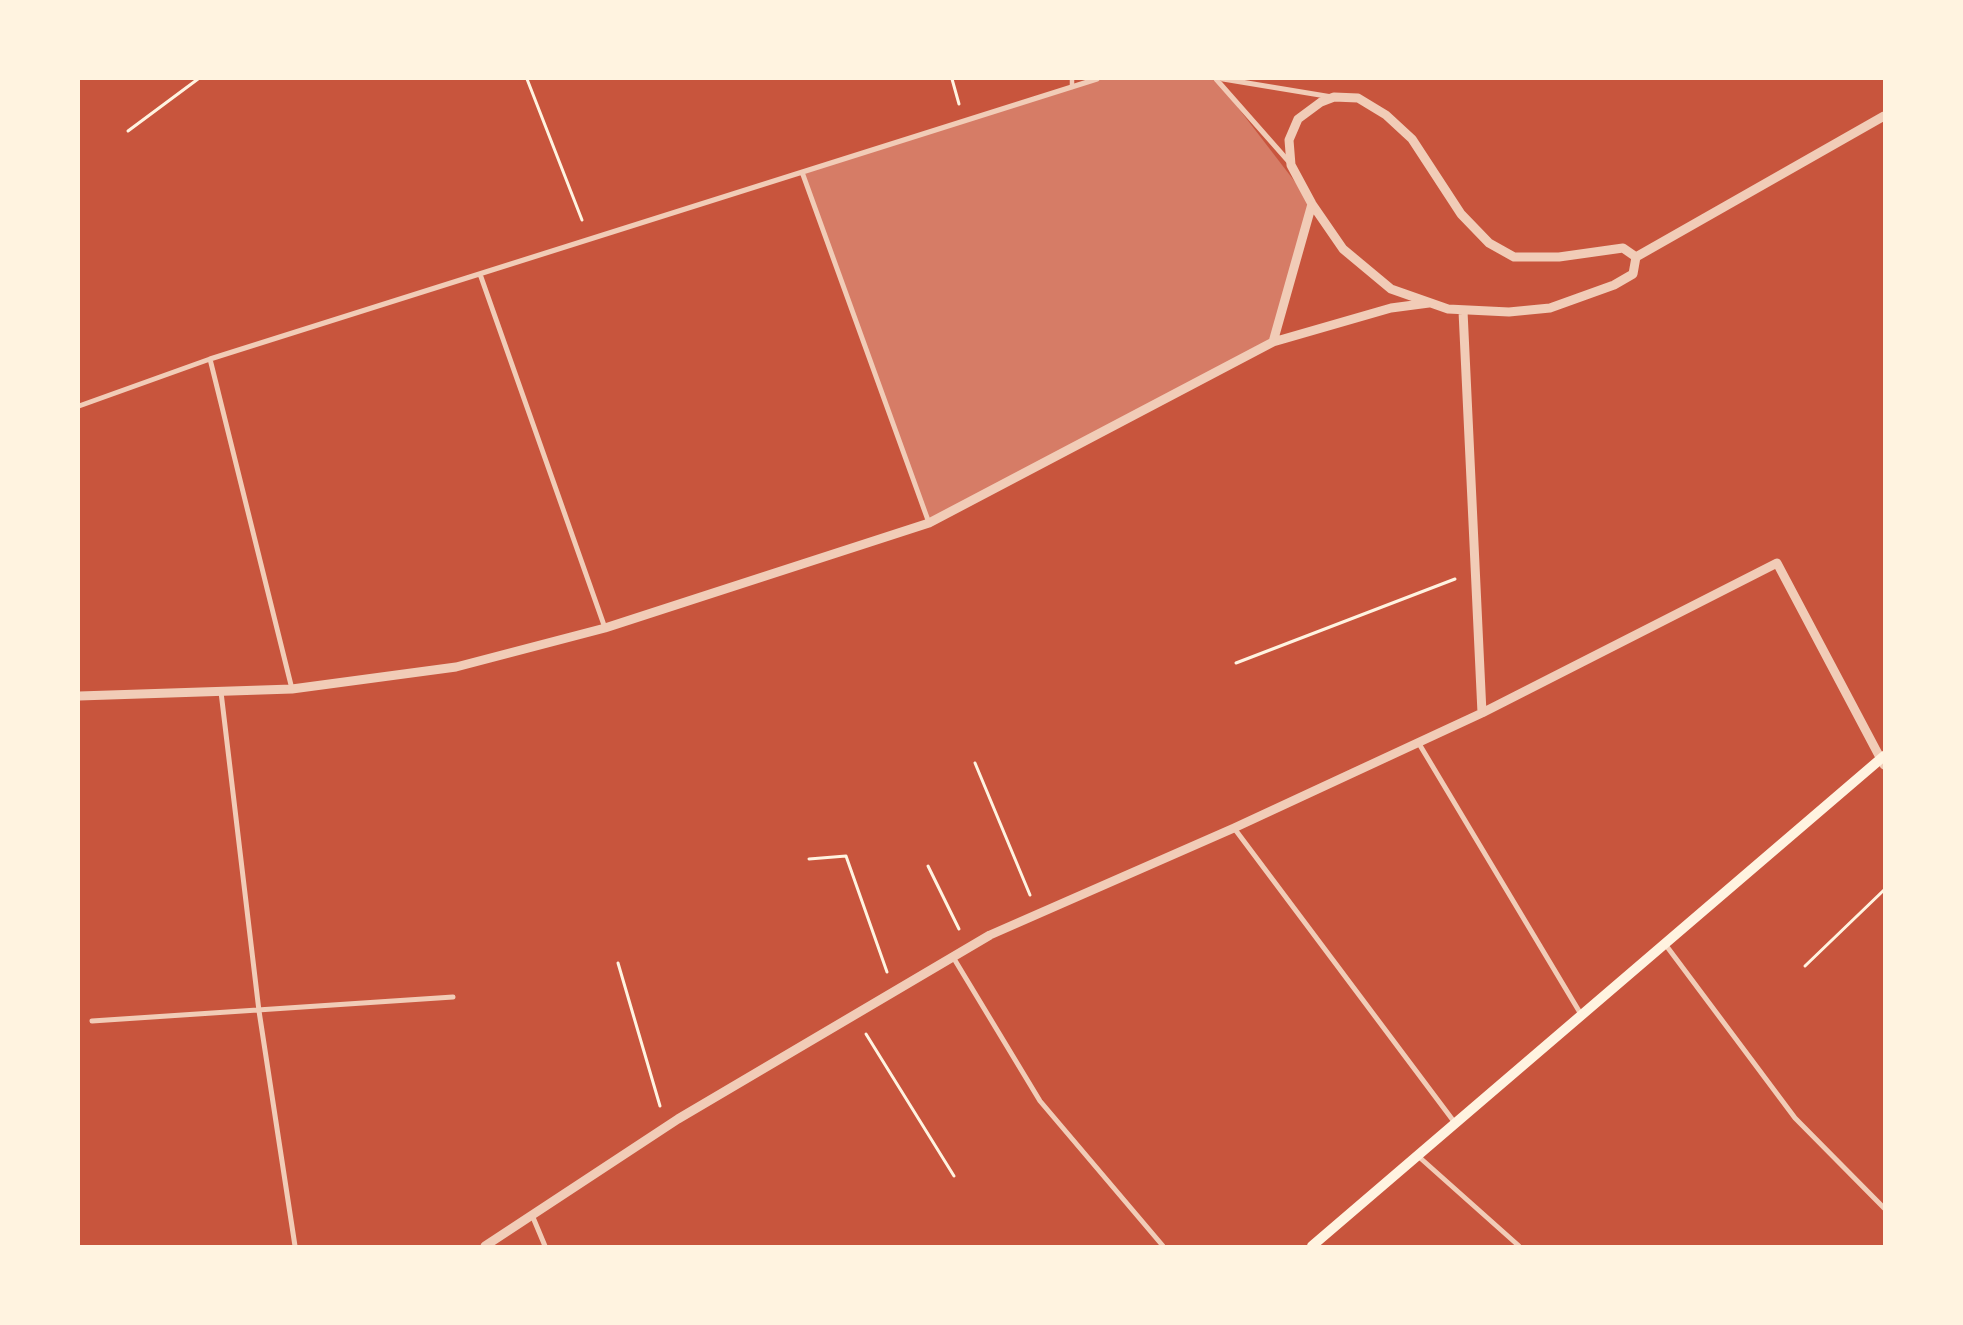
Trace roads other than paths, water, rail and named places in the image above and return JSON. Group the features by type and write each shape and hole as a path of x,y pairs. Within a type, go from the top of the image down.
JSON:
{"main road":[{"path":"1312,1246 1883,760"}],"street":[{"path":"1072,79 1072,87"},
{"path":"79,406 210,359 1097,79"},
{"path":"1216,79 1291,164 1312,204 1344,249 1391,289 1429,303 1463,311 1509,312 1550,308 1614,285 1633,274 1636,257"},
{"path":"1224,79 1334,97 1358,98 1386,114 1412,139 1460,214 1489,243 1514,257 1559,257 1623,248 1636,257"},
{"path":"1291,164 1289,140 1298,119 1321,102 1334,97"},
{"path":"1636,257 1884,116"},
{"path":"802,172 929,523"},
{"path":"1273,342 1312,204"},
{"path":"480,274 605,628"},
{"path":"79,696 292,689 456,667 605,628 929,523 1273,342 1391,308 1429,303"},
{"path":"1463,311 1482,713"},
{"path":"210,359 292,689"},
{"path":"485,1246 666,1127 990,935 1234,828 1482,713 1777,563 1883,760"},
{"path":"222,692 259,1011 295,1246"},
{"path":"1418,742 1582,1016"},
{"path":"1234,828 1455,1124"},
{"path":"1665,944 1795,1118 1884,1208"},
{"path":"953,957 1040,1101 1163,1246"},
{"path":"92,1021 453,997"},
{"path":"1418,1156 1519,1246"},
{"path":"532,1216 545,1246"}]}
